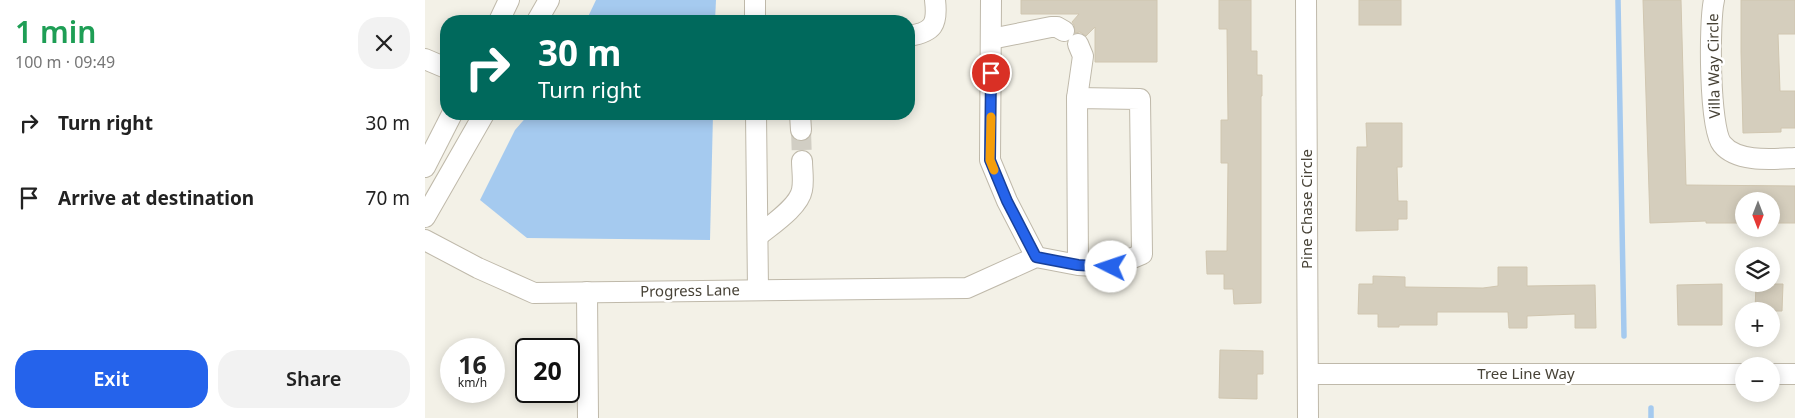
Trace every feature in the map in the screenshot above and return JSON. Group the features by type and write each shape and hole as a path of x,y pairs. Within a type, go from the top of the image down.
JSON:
{"street":[{"path":"502,15 509,0"},
{"path":"540,15 549,0"},
{"path":"755,0 755,15"},
{"path":"915,35 923,34 930,30 935,22 935,0"},
{"path":"991,0 990,160 1007,201 1036,257 1078,265 1111,267 1142,254 1140,99 1077,98"},
{"name":"Pine Chase Circle","path":"1306,0 1308,418"},
{"name":"Villa Way Circle","path":"1714,0 1711,51 1714,117 1716,130 1722,144 1735,153 1747,158 1795,158"},
{"path":"991,39 1051,27 1057,27 1064,31"},
{"path":"1078,44 1083,56 1077,98 1078,265"},
{"path":"425,59 440,65"},
{"path":"425,167 449,120"},
{"path":"425,217 482,120"},
{"path":"756,120 759,290"},
{"path":"758,236 793,206 800,197 803,186 802,161"},
{"name":"Progress Lane","path":"425,240 478,268 534,292 967,288 1036,257"},
{"path":"587,292 588,418"},
{"name":"Tree Line Way","path":"1308,374 1735,374"},
{"path":"1780,374 1795,374"}],"water":[{"path":"596,0 716,0 715,15 589,15"},
{"path":"524,120 713,120 710,240 527,238 480,200 515,130"}],"building":[{"path":"1021,0 1157,0 1157,62 1095,62 1095,27 1086,36 1080,32 1075,33 1072,22 1079,14 1021,14"},
{"path":"1219,0 1251,0 1251,51 1257,51 1257,75 1262,75 1261,303 1234,304 1233,289 1224,289 1224,274 1207,274 1206,251 1227,251 1228,163 1221,163 1221,120 1228,120 1227,29 1219,29"},
{"path":"1359,0 1401,0 1401,25 1359,25"},
{"path":"1643,0 1681,0 1686,185 1795,186 1795,223 1780,223 1780,192 1735,192 1735,223 1706,223 1706,221 1650,223"},
{"path":"1741,0 1795,0 1795,34 1778,34 1780,91 1795,91 1795,128 1781,128 1781,132 1743,133"},
{"path":"1366,123 1402,123 1402,167 1397,167 1398,201 1407,201 1407,219 1398,219 1398,230 1356,231 1357,147 1367,147"},
{"path":"1498,267 1527,267 1527,286 1595,285 1596,328 1575,328 1575,314 1527,316 1527,328 1509,328 1508,312 1437,312 1437,325 1399,325 1399,327 1378,327 1378,314 1358,314 1359,284 1373,284 1373,276 1405,277 1405,287 1483,288 1498,286"},
{"path":"1722,284 1722,325 1678,325 1677,285"},
{"path":"1780,284 1783,284 1782,311 1780,311 1780,302 1755,302 1756,292 1780,292"},
{"path":"1220,350 1263,351 1263,374 1257,374 1257,399 1219,398"}],"waterway":[{"path":"1618,0 1624,336"},
{"path":"1651,408 1651,418"}],"tunnel":[{"path":"801,130 802,161"}],"slow traffic":[{"path":"991,117 990,160 994,170"}],"route":[{"path":"991,73 990,160 1007,201 1036,257 1078,265 1111,267"}]}
